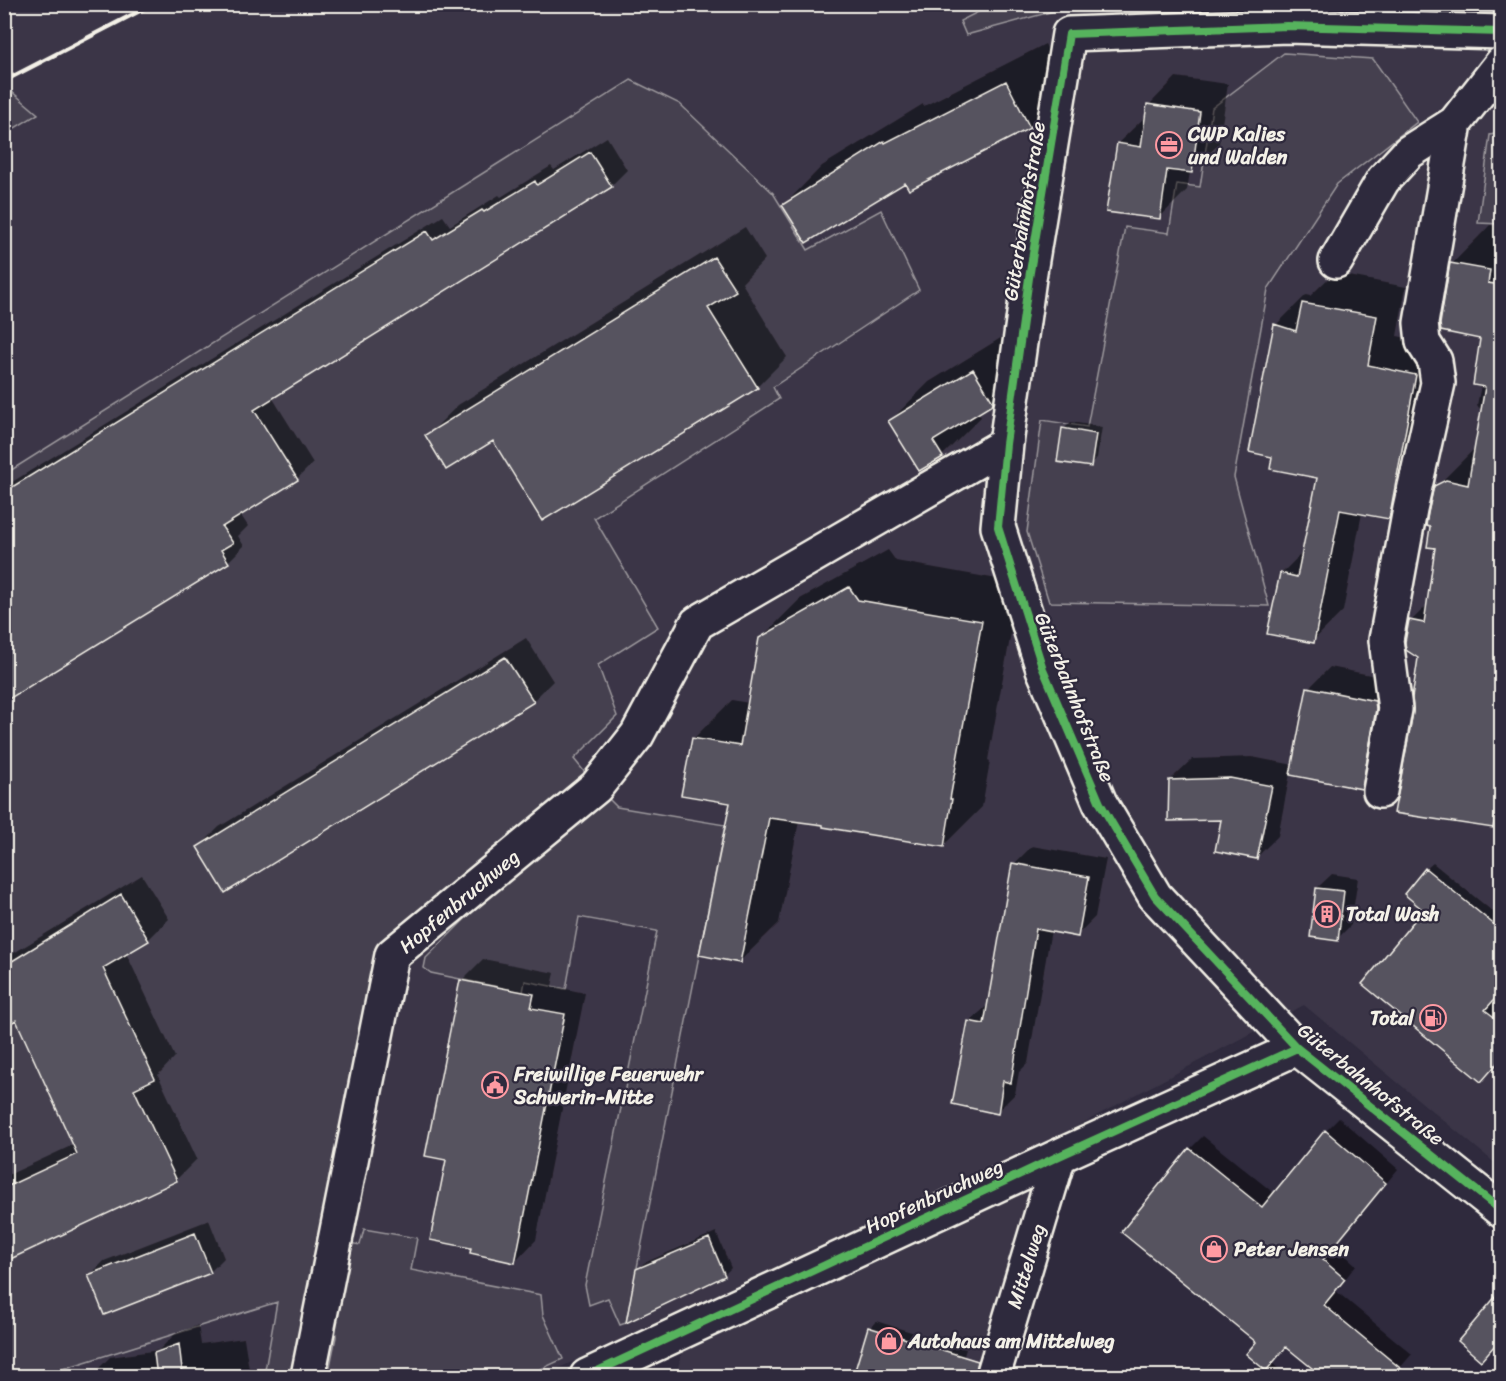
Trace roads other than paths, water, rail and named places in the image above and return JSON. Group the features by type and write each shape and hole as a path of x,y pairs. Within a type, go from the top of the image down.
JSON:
{"street":[{"name":"Güterbahnhofstraße","path":"1502,33 1287,26 1069,34 1029,278 1006,444 998,527 1043,669 1100,803 1155,896 1297,1048 1502,1211"},
{"path":"1336,261 1383,180 1409,152 1455,123 1502,63"},
{"path":"1380,791 1395,709 1386,640 1410,508 1438,383 1435,361 1423,342 1421,323 1455,123"},
{"name":"Hopfenbruchweg","path":"308,1377 392,955 596,787 637,735 697,623 1006,444"},
{"name":"Hopfenbruchweg","path":"587,1377 1059,1156 1297,1048"},
{"name":"Mittelweg","path":"993,1377 1059,1156"}],"railway":[{"path":"4,81 153,4"}],"place":[{"name":"CWP Kalies und Walden","path":"1169,145"},
{"name":"Total Wash","path":"1327,914"},
{"name":"Total","path":"1433,1018"},
{"name":"Freiwillige Feuerwehr Schwerin-Mitte","path":"495,1085"},
{"name":"Peter Jensen","path":"1214,1249"},
{"name":"Autohaus am Mittelweg","path":"889,1341"}]}
